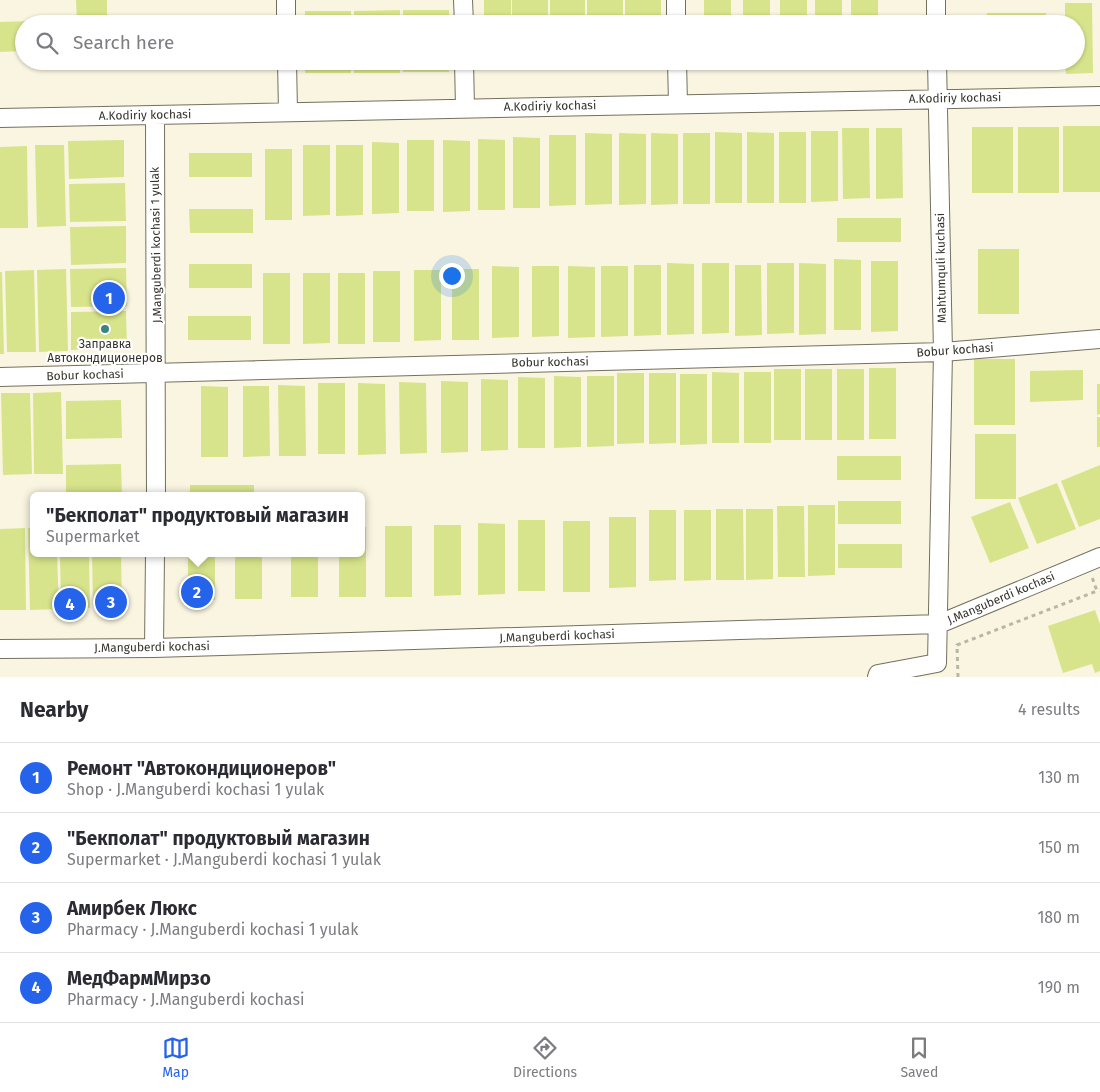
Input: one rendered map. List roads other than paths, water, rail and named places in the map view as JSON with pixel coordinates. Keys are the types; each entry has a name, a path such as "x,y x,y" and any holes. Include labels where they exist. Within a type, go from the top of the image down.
{"street":[{"path":"286,0 286,15"},
{"path":"463,0 464,15"},
{"path":"676,0 676,15"},
{"path":"936,0 936,15"},
{"path":"287,70 288,112"},
{"path":"464,70 465,108"},
{"path":"677,70 678,104"},
{"name":"Mahtumquli kuchasi","path":"877,677 878,674 937,663 943,352 937,70"},
{"name":"A.Kodiriy kochasi","path":"0,118 1100,96"},
{"name":"J.Manguberdi kochasi 1 yulak","path":"155,115 156,492"},
{"name":"Bobur kochasi","path":"0,378 157,372 943,352 1100,339"},
{"path":"154,648 155,557"},
{"name":"J.Manguberdi kochasi","path":"0,649 154,648 939,624 1093,560"}],"place":[{"name":"Ремонт \"Автокондиционеров\"","path":"109,298"},
{"name":"Заправка Автокондиционеров","path":"105,329"},
{"name":"\"Бекполат\" продуктовый магазин","path":"197,592"},
{"name":"Амирбек Люкс","path":"111,602"},
{"name":"МедФармМирзо","path":"70,604"}]}
